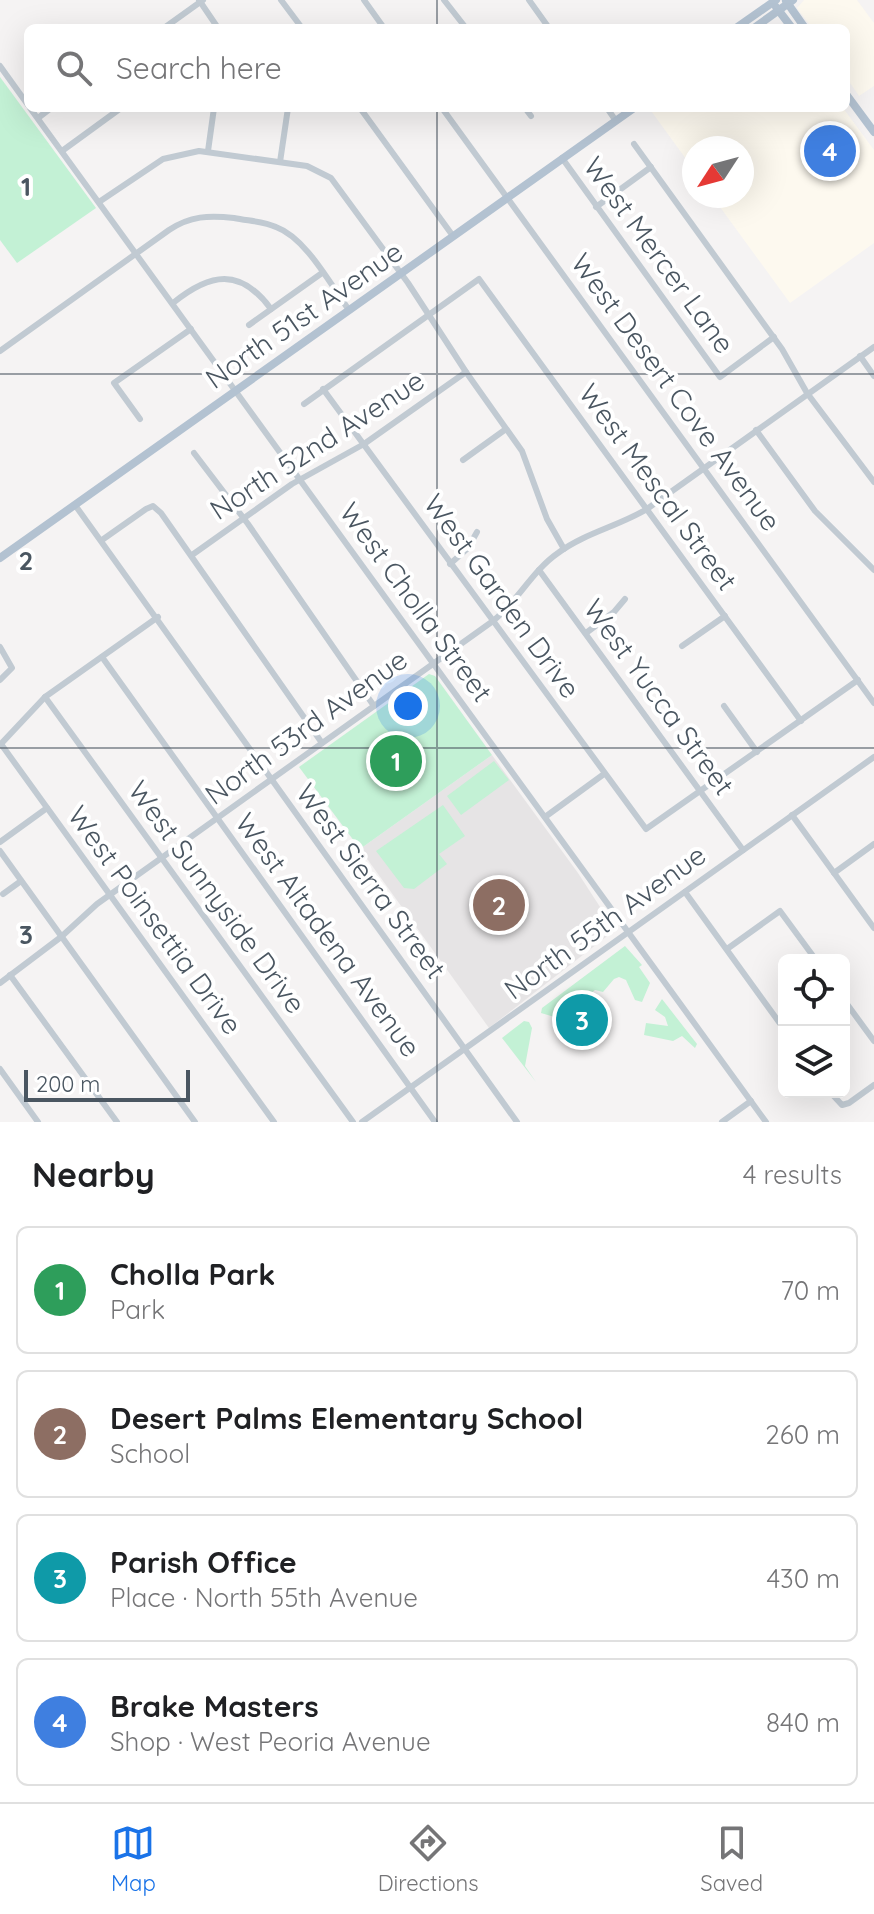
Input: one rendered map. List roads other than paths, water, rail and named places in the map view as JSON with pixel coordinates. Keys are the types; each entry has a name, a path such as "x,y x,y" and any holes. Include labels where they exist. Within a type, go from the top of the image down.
{"main road":[{"path":"742,24 775,3 789,1 803,24"},
{"path":"757,24 775,3"},
{"path":"775,3 789,24"},
{"path":"850,99 874,132"},
{"name":"North 51st Avenue","path":"0,558 628,112"}],"street":[{"path":"281,0 299,24"},
{"path":"364,0 381,24"},
{"path":"444,0 463,24"},
{"path":"529,0 546,24"},
{"path":"169,24 201,1 215,24"},
{"name":"West Cholla Street","path":"0,66 24,99"},
{"name":"West Cholla Street","path":"34,112 766,1122"},
{"path":"38,118 46,112"},
{"path":"62,151 116,112"},
{"path":"208,151 213,112"},
{"path":"280,162 287,112"},
{"path":"363,112 453,236"},
{"name":"West Desert Cove Avenue","path":"446,112 874,703"},
{"path":"528,112 531,116"},
{"path":"610,112 616,121"},
{"path":"634,144 774,337 807,393 874,482"},
{"path":"99,202 163,159 187,152 208,151 280,162 317,169 331,178 401,273 522,451 547,519 564,549"},
{"name":"West Mercer Lane","path":"562,158 720,377 774,337"},
{"path":"596,207 651,167"},
{"path":"0,351 179,223 211,215 265,223 286,231 298,241 349,310"},
{"path":"249,325 322,273"},
{"path":"173,303 202,283 222,278 253,289 271,309"},
{"name":"West Mescal Street","path":"429,314 479,279 801,721"},
{"path":"304,404 429,314"},
{"path":"140,419 114,383 191,329"},
{"name":"North 53rd Avenue","path":"0,983 61,937 110,894 493,621 516,600 539,570 564,549 647,509 874,347"},
{"path":"860,356 874,376"},
{"name":"North 52nd Avenue","path":"192,555 300,479 364,444 466,372"},
{"name":"West Garden Drive","path":"323,389 646,829 701,792"},
{"path":"463,460 506,429"},
{"path":"756,430 815,511 874,570 867,577"},
{"path":"194,453 244,518 374,706"},
{"name":"West Sierra Street","path":"75,505 517,1122"},
{"path":"102,540 153,506 161,513 322,743"},
{"path":"450,564 468,548 477,532"},
{"name":"West Yucca Street","path":"539,570 743,850"},
{"path":"586,633 614,612 625,599"},
{"path":"682,646 725,616"},
{"path":"0,744 45,697 158,617"},
{"path":"0,647 12,668 0,680"},
{"name":"West Altadena Avenue","path":"102,657 435,1122"},
{"path":"701,792 858,680"},
{"name":"West Sunnyside Drive","path":"45,697 353,1122"},
{"path":"724,706 757,752"},
{"name":"West Poinsettia Drive","path":"0,744 274,1122"},
{"name":"North 55th Avenue","path":"362,1122 874,757"},
{"path":"545,817 604,774"},
{"path":"0,842 47,808"},
{"path":"792,815 874,928"},
{"path":"834,873 874,844"},
{"path":"0,851 195,1122"},
{"path":"3,894 21,881"},
{"path":"685,892 782,1026"},
{"path":"727,949 780,911 812,954"},
{"path":"10,975 117,1122"},
{"path":"850,1008 874,1041"},
{"path":"0,1069 38,1122"},
{"path":"836,1098 842,1105 849,1103 874,1085"},
{"path":"722,1122 751,1101"}],"place":[{"name":"Brake Masters","path":"830,151"},
{"name":"Cholla Park","path":"396,761"},
{"name":"Desert Palms Elementary School","path":"499,905"},
{"name":"Parish Office","path":"582,1020"}]}
